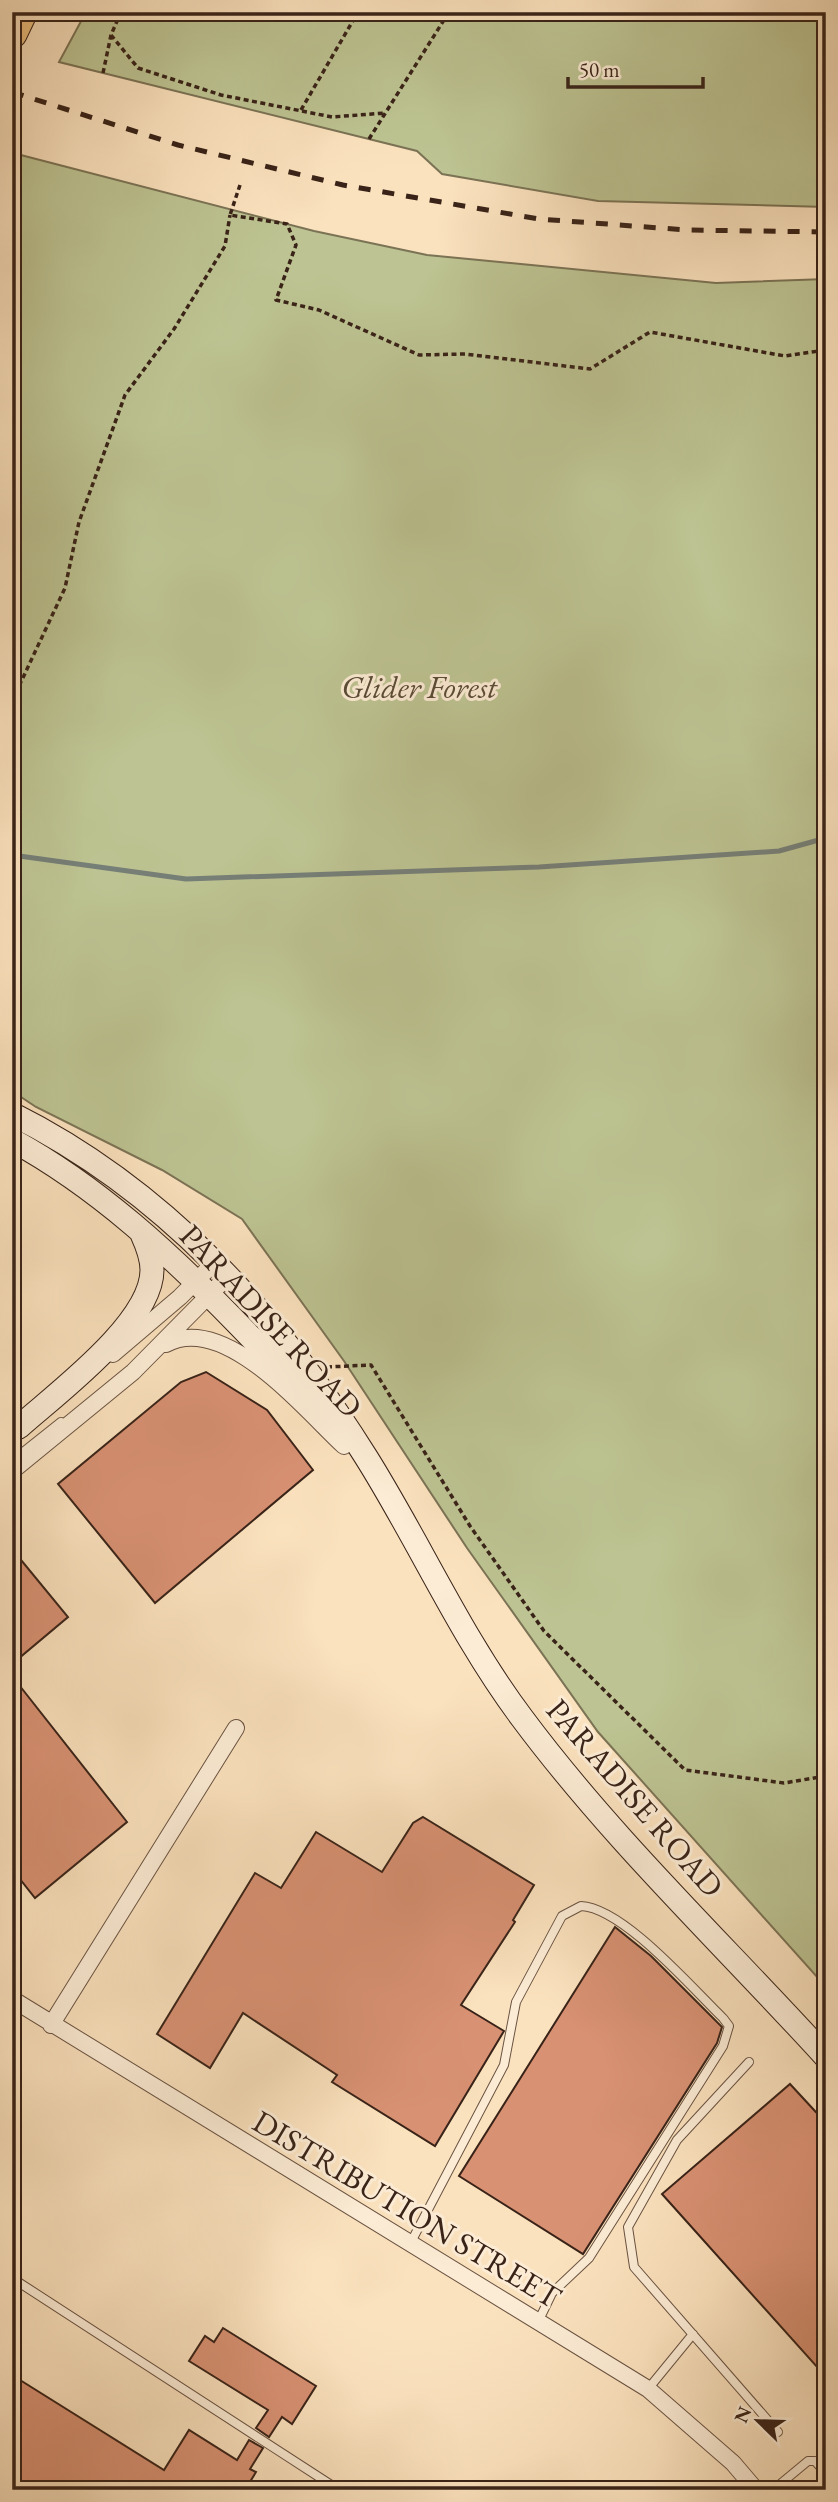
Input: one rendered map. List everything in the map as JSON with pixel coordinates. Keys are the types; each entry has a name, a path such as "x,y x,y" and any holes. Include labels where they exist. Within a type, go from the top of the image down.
{"highway":[{"path":"12,33 22,12"}],"street":[{"name":"PARADISE ROAD","path":"12,1114 69,1145 137,1193 221,1269 264,1313 306,1368 368,1459 423,1560"},
{"name":"PARADISE ROAD","path":"12,1140 82,1185 141,1231 203,1288 306,1397 344,1446 423,1560 521,1717 623,1838 826,2057"},
{"name":"PARADISE ROAD","path":"15,1430 114,1342 130,1323 149,1289 152,1271 141,1231"},
{"path":"12,1471 156,1350 203,1288 221,1269"},
{"path":"15,1430 203,1288"},
{"path":"156,1350 178,1338 194,1336 212,1340 241,1354 344,1446"},
{"path":"51,2025 236,1728"},
{"name":"DISTRIBUTION STREET","path":"12,1999 648,2389 733,2463 756,2490"}],"lane":[{"path":"12,1461 53,1427 105,1395"},
{"path":"410,2244 504,2065 516,2002 562,1916 581,1906 601,1911 629,1928 729,2026 723,2046 589,2258 552,2292 538,2322"},
{"path":"749,2062 677,2140 628,2227 634,2267 778,2432"},
{"path":"12,2278 339,2490"},
{"path":"648,2389 693,2334"},
{"path":"773,2490 808,2460 815,2461 826,2473"}],"path":[{"path":"103,73 111,35 121,12"},
{"path":"300,111 358,12"},
{"path":"369,139 449,12"},
{"path":"111,35 138,68 221,95 332,117 386,113"},
{"path":"12,701 65,588 79,522 125,395 174,329 225,246 230,215 240,185"},
{"path":"230,215 287,224 296,245 276,300 319,310 419,355 465,354 590,369 650,332 785,356 826,350"},
{"path":"306,1368 371,1365 470,1526 544,1631 685,1770 784,1783 826,1776"}],"green space":[{"path":"86,12 826,12 826,207 598,201 442,174 417,151 59,62"},
{"name":"Glider Forest","path":"13,153 314,231 427,255 716,283 826,279 826,1987 598,1732 467,1548 344,1361 242,1219 162,1170 36,1107 12,1091"}],"building":[{"path":"206,1372 267,1410 313,1470 155,1603 58,1484 181,1382"},
{"path":"12,1549 68,1617 12,1664"},
{"path":"12,1676 127,1822 35,1898 12,1869"},
{"path":"423,1817 534,1885 513,1920 515,1922 461,2005 504,2031 435,2146 332,2082 337,2075 243,2013 210,2068 157,2034 255,1873 281,1888 316,1832 382,1872 413,1823"},
{"path":"615,1927 651,1956 722,2027 717,2043 583,2254 459,2176"},
{"path":"790,2084 826,2123 826,2377 662,2194"},
{"path":"223,2328 316,2386 292,2424 282,2417 269,2437 256,2428 268,2410 189,2361 205,2336 214,2342"},
{"path":"12,2375 164,2470 189,2430 237,2460 249,2440 263,2448 250,2469 256,2472 245,2490 12,2490"}],"waterway":[{"path":"12,855 186,879 539,867 779,851 826,838"}],"railway":[{"path":"12,92 178,145 343,185 539,219 687,230 826,232"}]}
